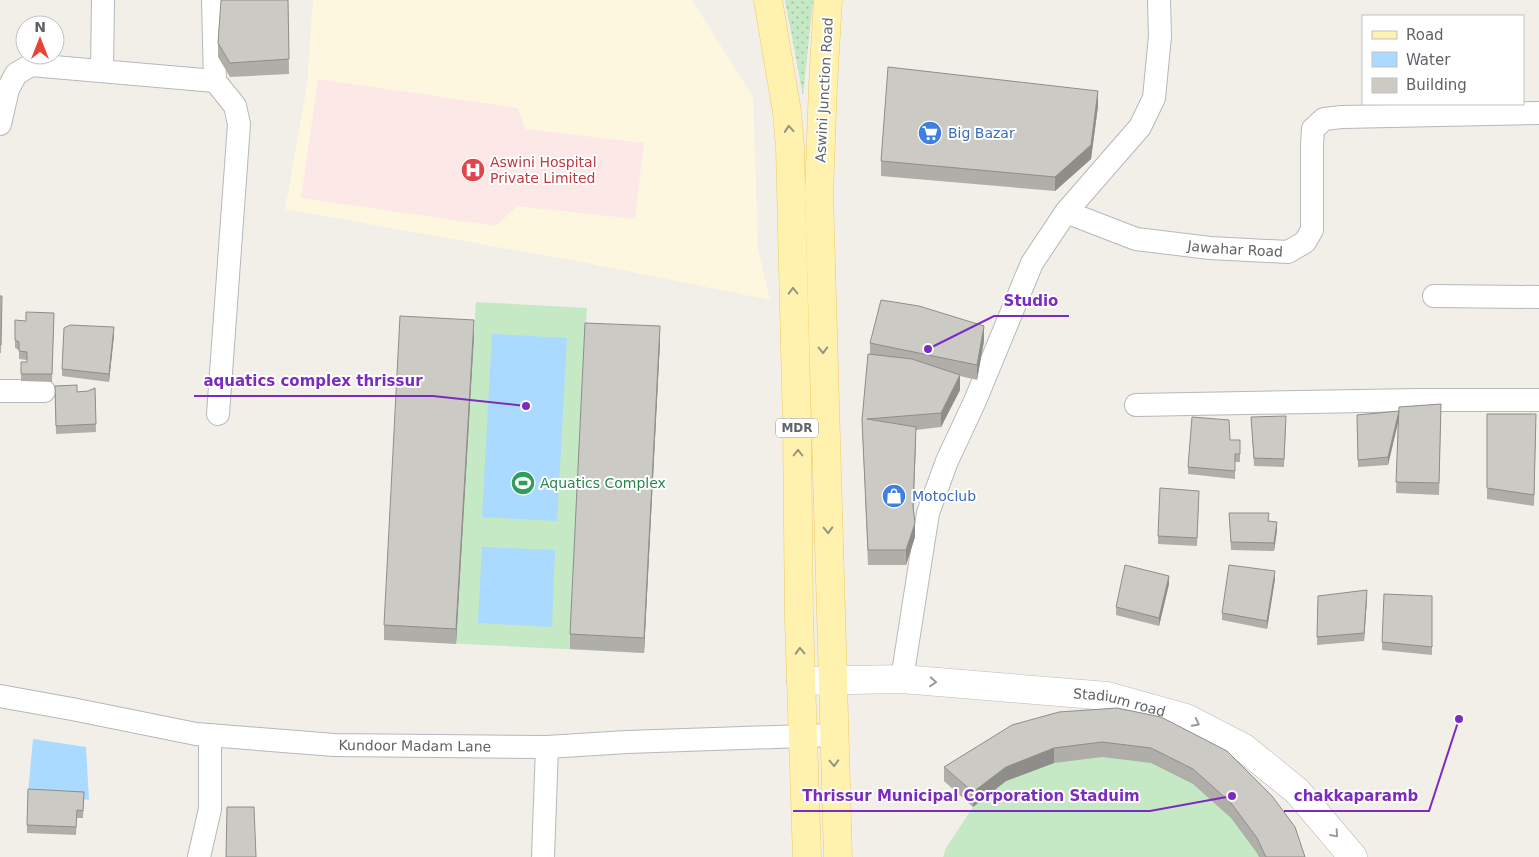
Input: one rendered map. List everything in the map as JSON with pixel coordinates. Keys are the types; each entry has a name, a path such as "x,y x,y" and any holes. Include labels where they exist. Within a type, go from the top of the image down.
{"main road":[{"name":"MDR","path":"768,0 787,112 790,147 802,736 807,857"},
{"name":"Aswini Junction Road","path":"820,220 819,179 822,85 828,0"},
{"name":"MDR","path":"820,220 838,857"},
{"path":"791,222 820,220"},
{"path":"798,487 827,488"},
{"name":"Stadium road","path":"801,681 902,679 1107,696 1186,718 1244,748 1297,791 1353,857"}],"street":[{"path":"102,71 103,0"},
{"path":"213,0 214,81 235,106 239,124 218,414"},
{"path":"902,679 928,513 948,461 976,401 1032,263 1066,212 1140,127 1154,98 1160,36 1158,0"},
{"path":"0,124 8,89 16,74 31,65 214,81"},
{"name":"Jawahar Road","path":"1066,212 1136,239 1210,248 1288,252 1305,242 1312,230 1313,129 1324,120 1342,117 1539,113"},
{"path":"1434,296 1539,297"},
{"path":"0,391 44,391"},
{"path":"1136,405 1418,400 1539,400"},
{"name":"Kundoor Madam Lane","path":"0,696 72,708 196,734 334,745 547,747 627,742 834,735"},
{"path":"199,857 210,809 210,735"},
{"path":"543,857 547,747"}],"shaded area":[{"path":"313,0 692,0 753,97 758,249 770,300 582,262 285,209 307,86"},
{"name":"Aswini Hospital Private Limited","path":"318,79 518,108 525,129 644,143 635,219 517,206 496,226 301,198"}],"green space":[{"path":"785,0 813,0 803,96"},
{"name":"Aquatics Complex","path":"476,302 587,308 585,337 660,341 644,653 384,640 400,331 474,335"},
{"path":"1117,723 1300,857 943,857 946,848 973,807 944,781"}],"water":[{"path":"492,334 567,338 557,521 482,517"},
{"path":"482,547 555,550 552,627 478,623"},
{"path":"33,739 86,747 89,800 28,793"}],"building":[{"path":"221,0 288,0 289,59 230,63 218,43"},
{"path":"888,67 1098,91 1091,145 1055,177 881,161"},
{"path":"0,296 2,296 1,345 0,345"},
{"path":"881,300 919,306 984,326 977,365 870,343"},
{"path":"26,312 54,313 52,374 21,374 21,362 27,362 27,352 19,351 19,342 15,340 15,320 26,321"},
{"path":"400,316 474,320 456,629 384,625"},
{"path":"585,323 660,326 644,638 570,634"},
{"path":"70,325 114,327 109,374 62,369 64,328"},
{"path":"868,354 912,359 960,375 941,413 867,419 916,427 913,506 915,523 906,550 868,550 862,420"},
{"path":"77,385 77,392 95,388 96,424 56,426 55,386"},
{"path":"1441,404 1439,483 1396,482 1399,407"},
{"path":"1399,411 1388,457 1358,460 1357,415"},
{"path":"1487,414 1536,414 1534,495 1487,488"},
{"path":"1286,416 1284,459 1254,458 1251,417"},
{"path":"1192,417 1229,420 1230,440 1240,440 1240,454 1235,454 1235,471 1188,467"},
{"path":"1160,488 1199,491 1197,538 1158,536"},
{"path":"1229,513 1269,513 1268,521 1277,522 1274,543 1231,542"},
{"path":"1125,565 1169,576 1159,618 1116,607"},
{"path":"1229,565 1275,571 1267,621 1222,613"},
{"path":"1367,590 1364,633 1317,637 1318,596"},
{"path":"1384,594 1432,596 1432,647 1382,642"},
{"path":"1117,708 1161,717 1227,751 1272,796 1295,827 1305,857 1266,857 1257,838 1231,803 1193,769 1151,748 1102,742 1054,748 1006,767 973,792 944,767 1012,725 1059,712"},
{"path":"28,789 84,792 83,811 77,810 76,827 27,825"},
{"path":"227,807 254,807 256,857 226,857"}],"place":[{"name":"Big Bazar","path":"930,133"},
{"name":"Aswini Hospital Private Limited","path":"473,170"},
{"name":"Studio","path":"928,349"},
{"name":"aquatics complex thrissur","path":"526,406"},
{"name":"Aquatics Complex","path":"523,483"},
{"name":"Motoclub","path":"894,496"},
{"name":"chakkaparamb","path":"1459,719"},
{"name":"Thrissur Municipal Corporation Staduim","path":"1232,796"}]}
